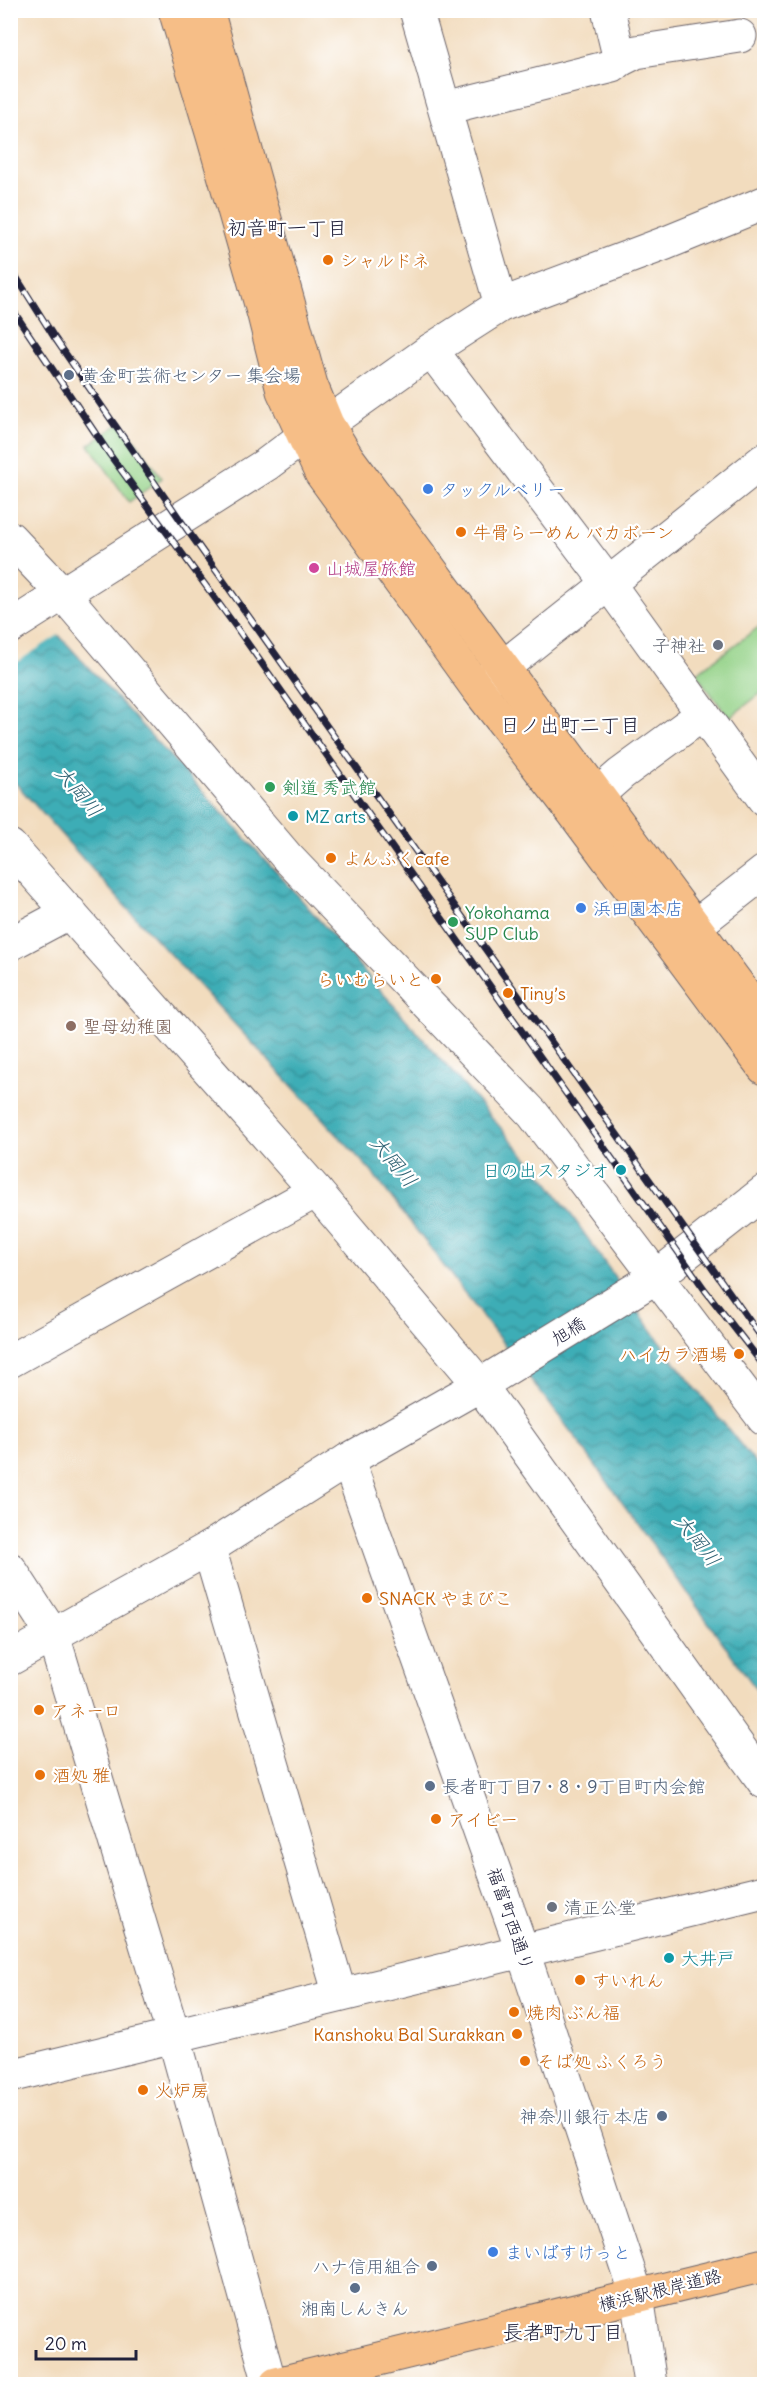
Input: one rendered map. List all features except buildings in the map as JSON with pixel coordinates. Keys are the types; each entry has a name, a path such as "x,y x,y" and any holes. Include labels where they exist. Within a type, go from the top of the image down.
{"main road":[{"path":"175,10 255,282 283,391 315,431 347,457 597,795 765,1068"},
{"path":"207,10 311,385 321,473 477,688 573,812 682,935 765,1020"},
{"name":"横浜駅根岸道路","path":"276,2385 765,2265"}],"street":[{"path":"416,10 501,305"},
{"path":"608,10 620,60"},
{"path":"444,108 614,66 620,60 636,52 740,36"},
{"path":"10,627 64,595 267,464 431,350 501,305 765,203"},
{"path":"431,350 608,583 765,799"},
{"path":"477,688 765,460"},
{"path":"10,538 64,595 287,858 533,1114 765,1419"},
{"path":"597,795 621,774 703,714"},
{"path":"10,846 316,1191 480,1385 765,1782"},
{"path":"682,935 765,872"},
{"path":"10,944 70,912"},
{"path":"10,1362 316,1191"},
{"name":"旭橋","path":"10,1659 209,1548 348,1460 480,1385 656,1277 765,1192"},
{"name":"福富町西通り","path":"348,1460 523,1952 637,2295 650,2385"},
{"path":"209,1548 340,1995"},
{"path":"10,1569 53,1635 174,2037 270,2385"},
{"path":"10,2076 765,1892"}],"green space":[{"path":"122,422 162,478 129,502 89,445"},
{"path":"764,623 764,691 729,718 696,674"}],"water":[{"name":"大岡川","path":"10,582 293,890 549,1183 670,1356 764,1474 764,1700 578,1441 371,1171 124,905 11,778"}],"pier":[{"path":"22,589 60,634 11,666 11,596"}],"railway":[{"path":"10,267 54,337 188,531 764,1341"},
{"path":"10,306 110,455 236,627 705,1290 764,1366"}],"place":[{"name":"シャルドネ","path":"328,260"},
{"name":"黄金町芸術センター 集会場","path":"69,375"},
{"name":"タックルベリー","path":"428,489"},
{"name":"牛骨らーめん バカボーン","path":"461,532"},
{"name":"山城屋旅館","path":"314,568"},
{"name":"子神社","path":"718,645"},
{"name":"剣道 秀武館","path":"270,787"},
{"name":"MZ arts","path":"293,816"},
{"name":"よんふくcafe","path":"331,858"},
{"name":"浜田園本店","path":"581,908"},
{"name":"Yokohama SUP Club","path":"453,922"},
{"name":"らいむらいと","path":"436,979"},
{"name":"Tiny’s","path":"508,993"},
{"name":"聖母幼稚園","path":"71,1026"},
{"name":"日の出スタジオ","path":"621,1170"},
{"name":"ハイカラ酒場","path":"739,1354"},
{"name":"SNACK やまびこ","path":"367,1598"},
{"name":"アネーロ","path":"39,1710"},
{"name":"酒処 雅","path":"40,1775"},
{"name":"長者町丁目7・8・9丁目町内会館","path":"430,1786"},
{"name":"アイビー","path":"436,1819"},
{"name":"清正公堂","path":"552,1907"},
{"name":"大井戸","path":"669,1958"},
{"name":"すいれん","path":"580,1980"},
{"name":"焼肉 ぶん福","path":"514,2012"},
{"name":"Kanshoku Bal Surakkan","path":"517,2034"},
{"name":"そば処 ふくろう","path":"525,2061"},
{"name":"火炉房","path":"143,2090"},
{"name":"神奈川銀行 本店","path":"662,2116"},
{"name":"まいばすけっと","path":"493,2252"},
{"name":"ハナ信用組合","path":"432,2266"},
{"name":"湘南しんきん","path":"355,2288"}],"district":[{"name":"初音町一丁目","path":"287,227"},
{"name":"日ノ出町二丁目","path":"570,724"},
{"name":"長者町九丁目","path":"563,2331"}]}
